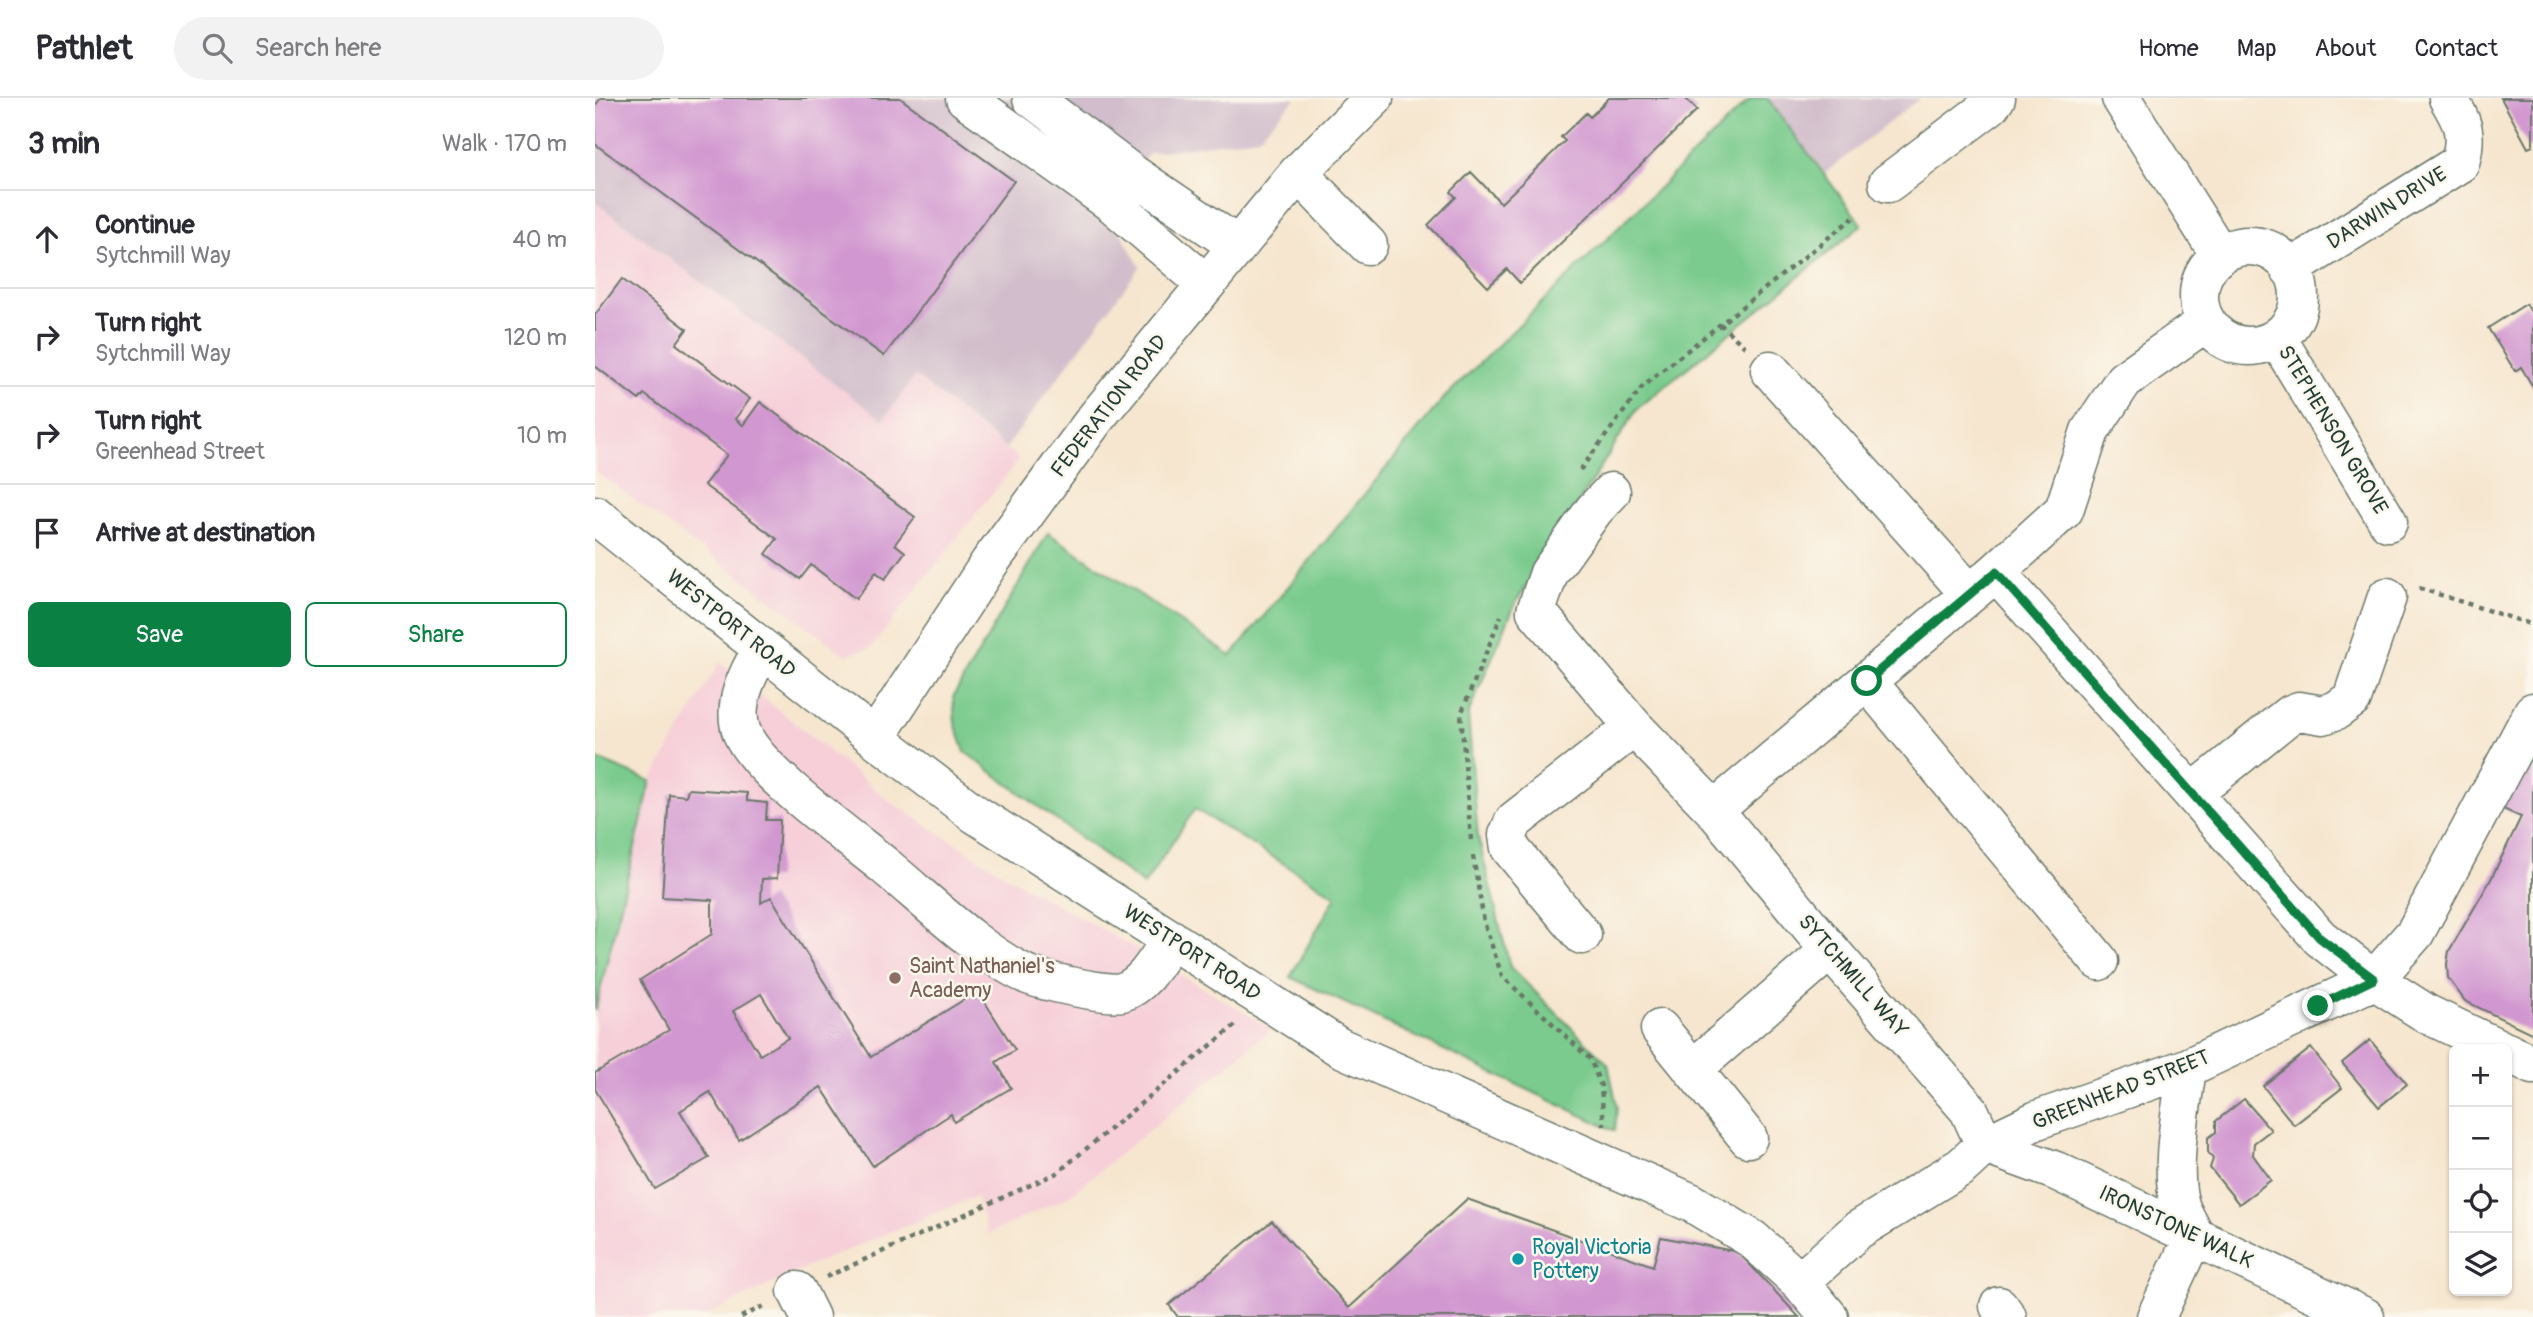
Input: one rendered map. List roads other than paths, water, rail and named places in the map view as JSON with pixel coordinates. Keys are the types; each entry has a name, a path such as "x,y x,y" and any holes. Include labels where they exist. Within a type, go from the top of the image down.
{"street":[{"path":"965,98 1113,204 1206,284"},
{"path":"1032,98 1134,175 1238,246"},
{"name":"FEDERATION ROAD","path":"875,738 990,562 1095,419 1298,173 1374,98"},
{"path":"1888,183 1990,106 1996,98"},
{"path":"2121,98 2220,255"},
{"name":"DARWIN DRIVE","path":"2290,269 2460,163 2464,147 2464,125 2448,98"},
{"path":"1298,173 1368,246"},
{"path":"2236,247 2264,248 2283,259 2295,276 2299,293 2298,309 2290,325 2277,338 2262,346 2243,347 2226,342 2213,333 2200,312 2198,295 2201,276 2220,255 2236,247"},
{"path":"1714,810 1983,583 2064,510 2090,431 2124,380 2206,322"},
{"name":"STEPHENSON GROVE","path":"2277,338 2388,522"},
{"path":"1770,370 2193,793 2320,938 2374,979 2427,1014 2490,1044"},
{"name":"SYTCHMILL WAY","path":"1611,492 1594,510 1549,573 1536,611 1635,727 1714,810 1830,950 1969,1110 1985,1145"},
{"name":"WESTPORT ROAD","path":"595,515 875,738 975,814 1339,1047 1692,1203 1752,1239 1800,1282 1829,1317"},
{"path":"2193,793 2289,715 2299,711 2323,715 2337,710 2352,699 2401,591"},
{"path":"762,649 747,674 740,700 741,730 749,747 790,789 989,952 1029,975 1085,989 1120,993 1141,982 1171,939"},
{"path":"1867,681 2099,961"},
{"name":"GREENHEAD STREET","path":"1800,1282 1858,1230 1961,1167 1985,1145 2037,1120 2187,1068 2374,979 2416,933 2533,712"},
{"path":"1582,935 1510,848 1508,835 1514,821 1635,727"},
{"path":"1693,1069 1830,950"},
{"path":"1660,1030 1748,1138"},
{"path":"2512,1054 2533,1065"},
{"path":"2156,1317 2194,1235 2180,1204 2177,1178 2187,1068"},
{"name":"IRONSTONE WALK","path":"1985,1145 2056,1171 2365,1317"}],"place":[{"name":"Saint Nathaniel's Academy","path":"895,978"},
{"name":"Royal Victoria Pottery","path":"1518,1259"}]}
